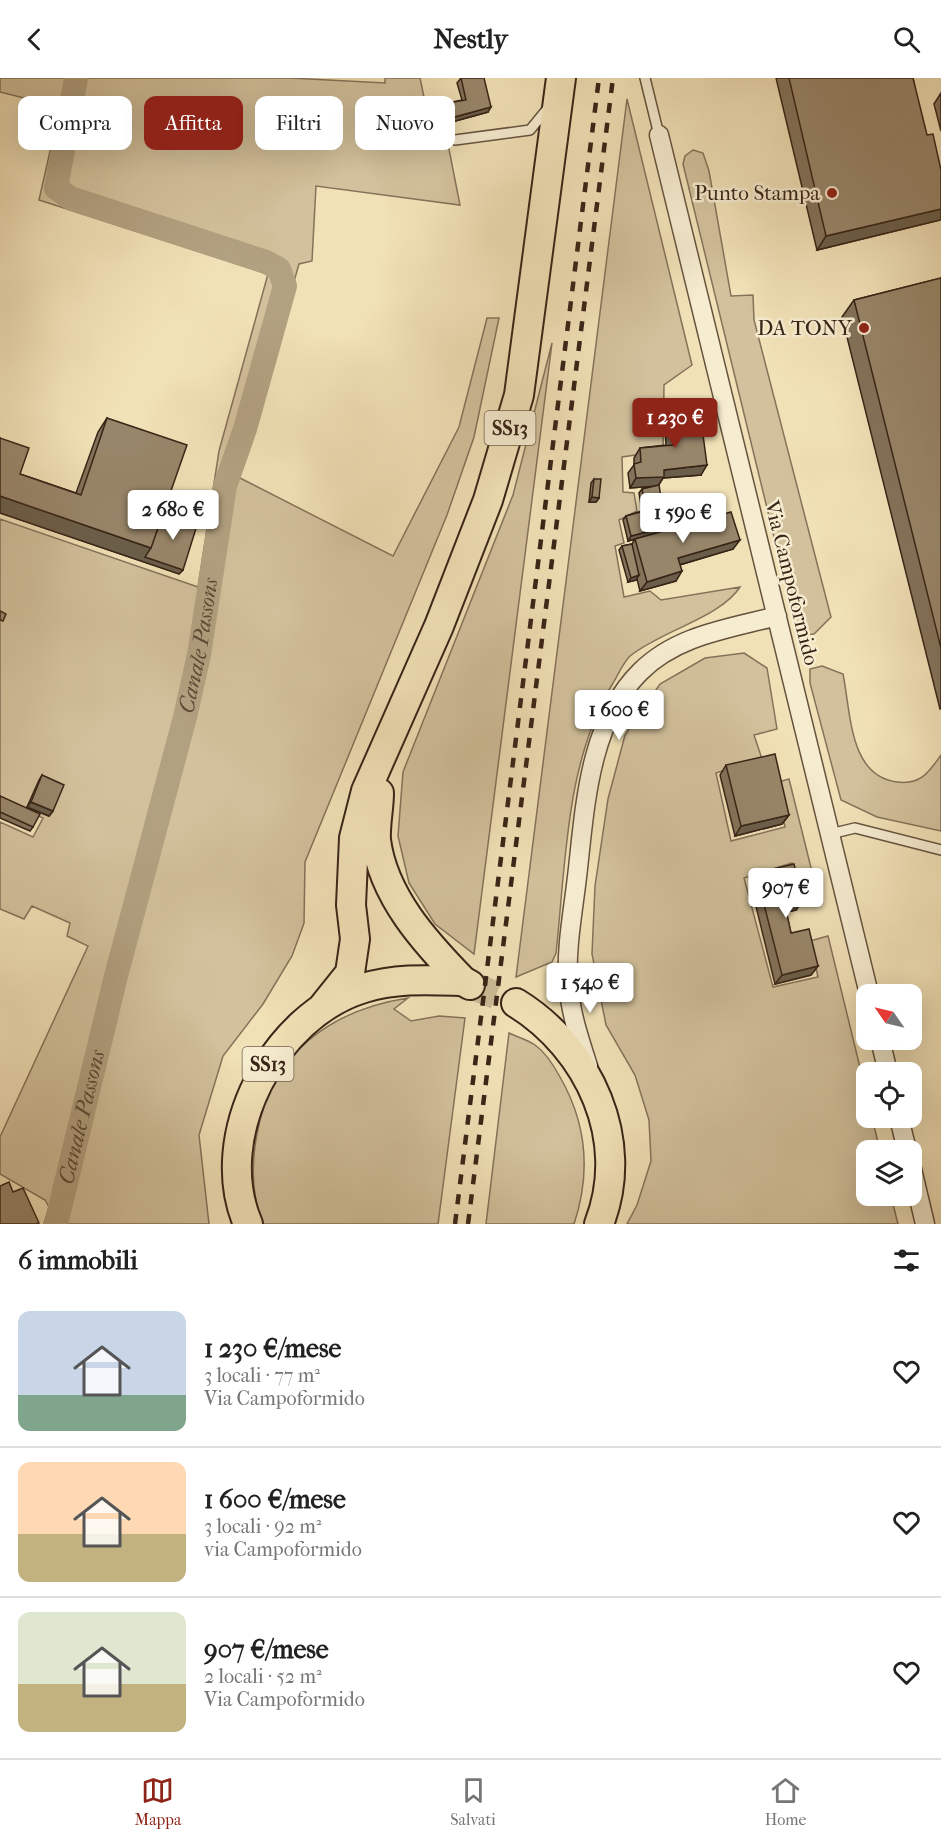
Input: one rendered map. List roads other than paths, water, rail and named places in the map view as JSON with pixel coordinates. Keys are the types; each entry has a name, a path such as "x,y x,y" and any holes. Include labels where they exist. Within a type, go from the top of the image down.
{"main road":[{"name":"SS13","path":"248,1224 239,1180 240,1140 249,1101 266,1065 291,1034 322,1008 351,973 355,939 351,905 354,838 366,791 439,626 488,500 519,395 560,86"},
{"name":"SS13","path":"322,1008 362,988 405,979 466,983 417,929 398,901 384,867 376,839 381,758"},
{"path":"516,1003 536,1015 570,1048 594,1088 605,1119 610,1151 609,1184 599,1224"}],"street":[{"name":"Via Campoformido","path":"659,135 867,984"},
{"name":"Via Campoformido","path":"594,1088 572,1014 568,980 568,942 586,800 603,732 618,701 639,673 662,653 683,641 777,616"},
{"path":"921,1206 925,1224"}],"lane":[{"name":"Via Campoformido","path":"645,78 659,135"},
{"path":"455,140 530,130 560,86"},
{"path":"830,834 855,828 941,850"}],"waterway":[{"name":"Canale Passons","path":"56,1224 116,976 185,717 199,655 225,486 245,429 285,286 279,269 266,262 70,198 56,188 76,78"}],"tunnel":[{"path":"470,985 516,1003"}],"railway":[{"path":"455,1224 599,78"},
{"path":"468,1224 613,78"}],"place":[{"name":"Punto Stampa","path":"832,193"},
{"name":"DA TONY","path":"864,328"}]}
